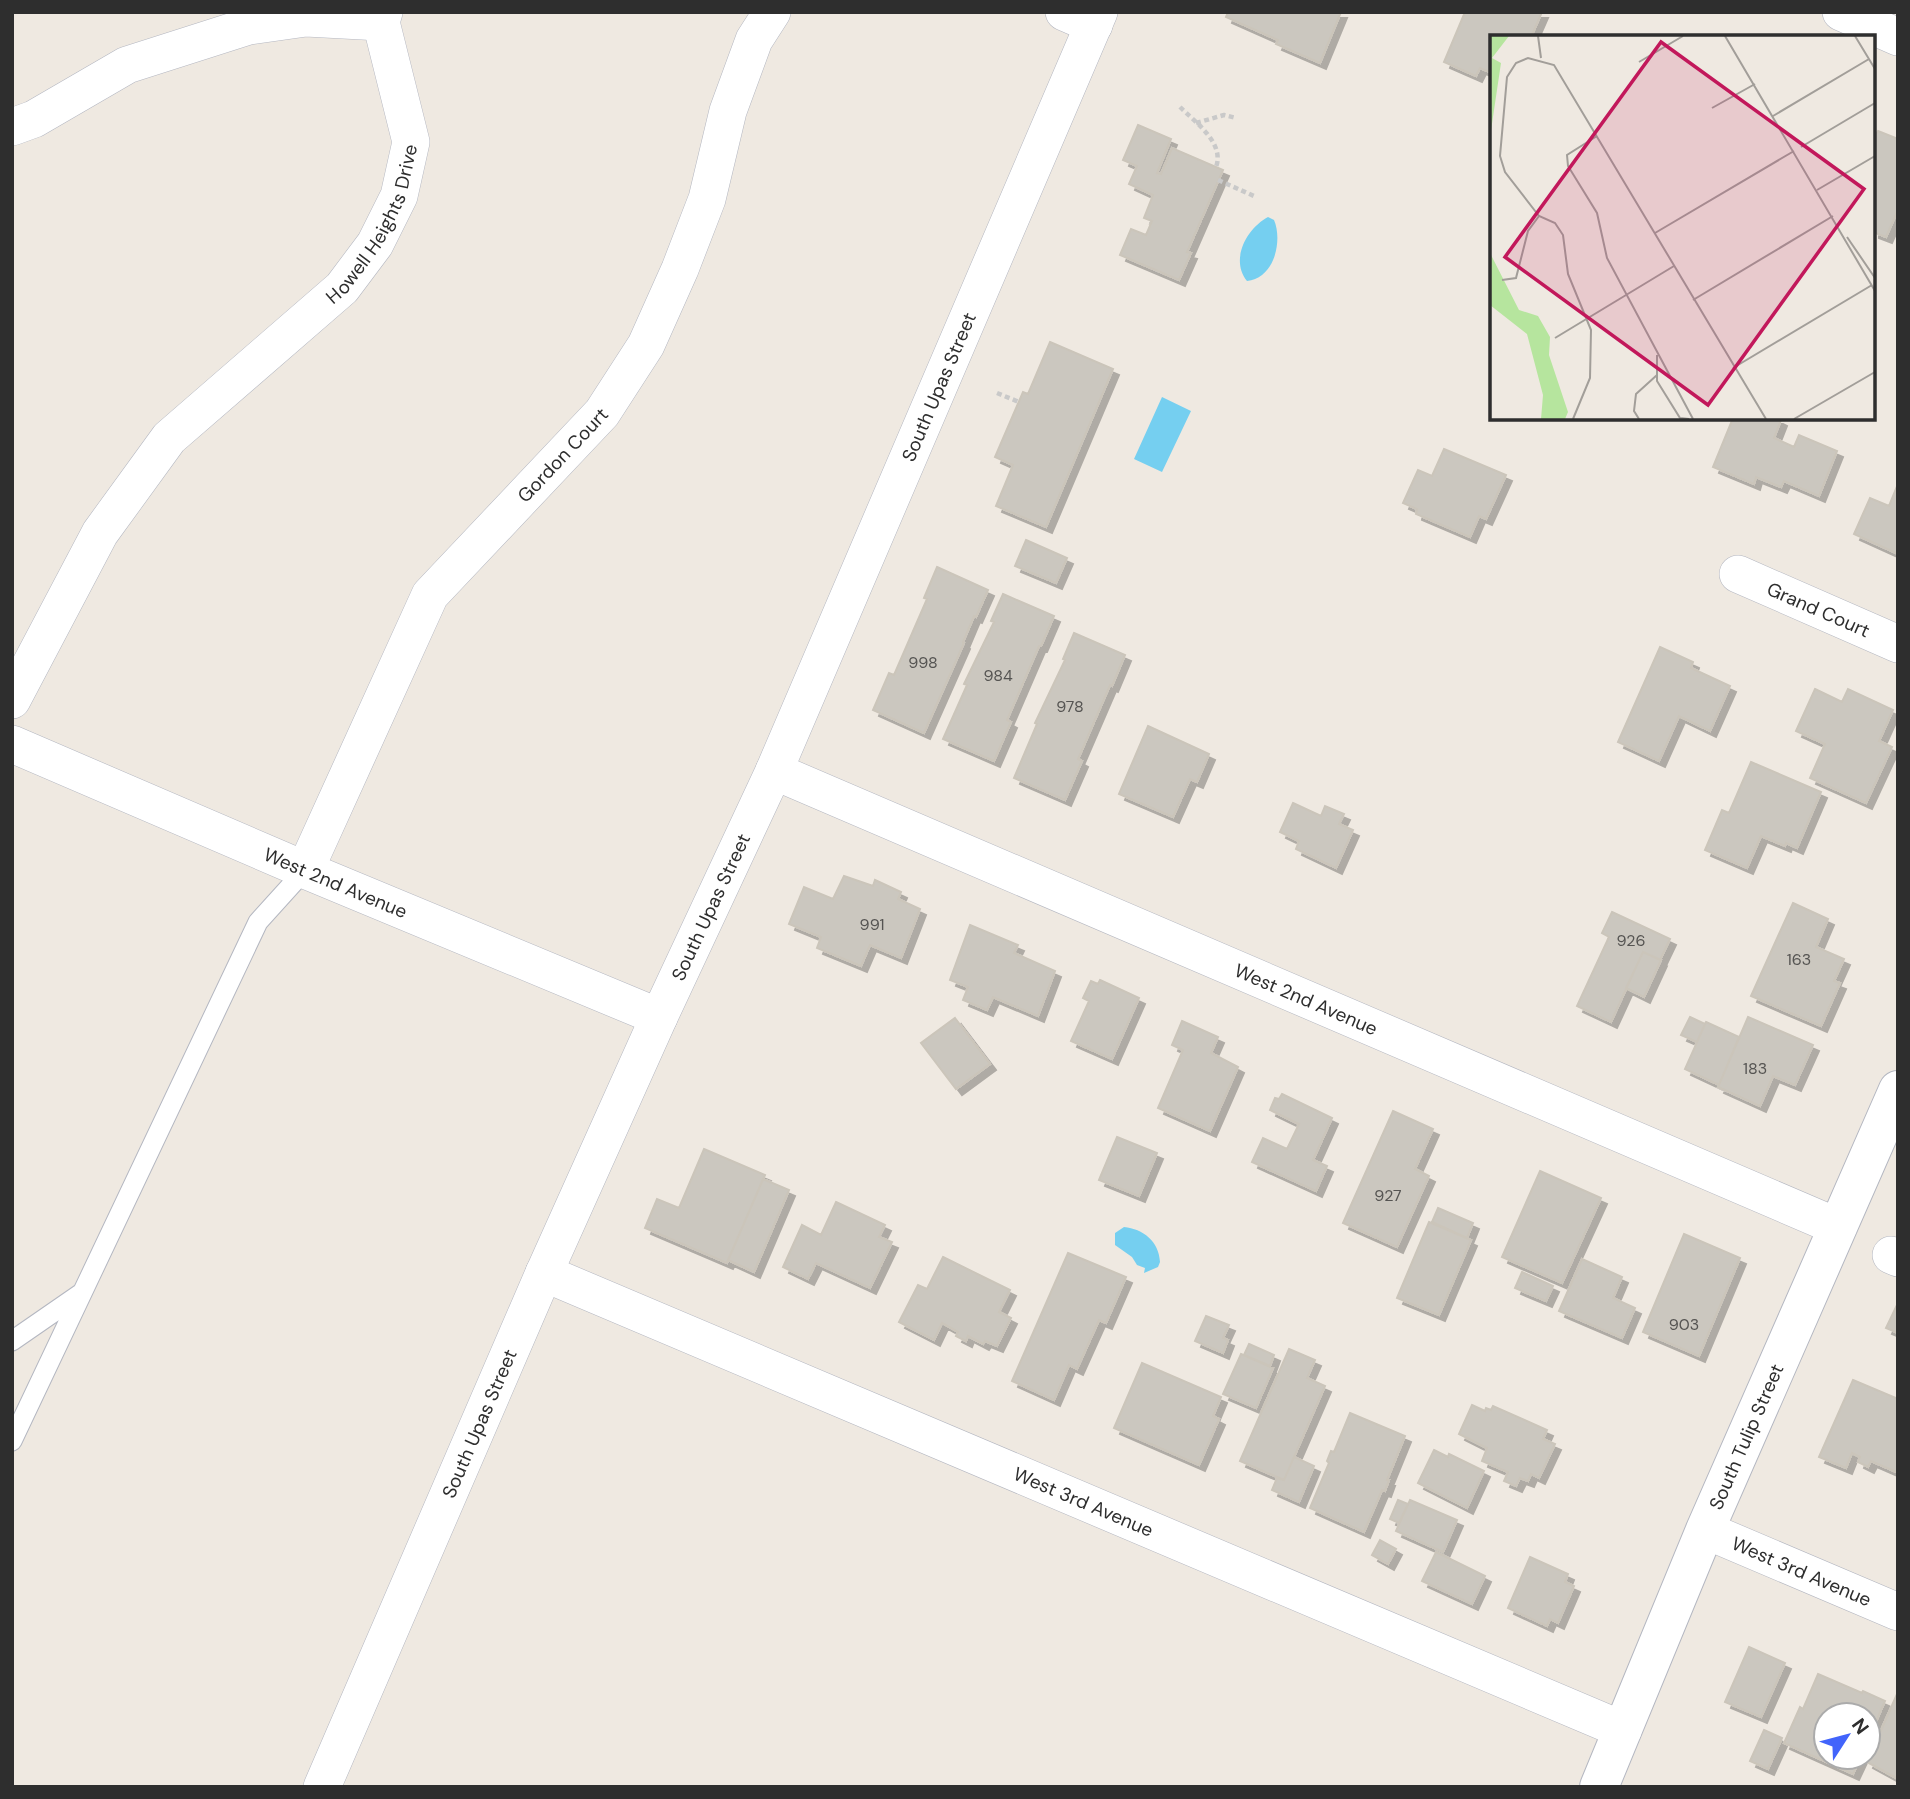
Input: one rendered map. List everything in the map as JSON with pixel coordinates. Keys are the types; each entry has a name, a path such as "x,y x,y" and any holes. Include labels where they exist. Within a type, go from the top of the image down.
{"street":[{"name":"Gordon Court","path":"305,870 430,594 602,413 646,345 707,199 729,111 754,40 772,12"},
{"path":"1842,12 1898,37"},
{"name":"Howell Heights Drive","path":"12,127 34,119 127,65 249,26 306,18 382,17 411,142 399,196 375,244 342,288 169,438 100,533 12,700"},
{"name":"South Upas Street","path":"322,1787 544,1273 774,771 1086,17"},
{"name":"Grand Court","path":"1738,574 1898,644"},
{"name":"West 2nd Avenue","path":"12,744 305,870 659,1017"},
{"name":"West 2nd Avenue","path":"774,771 1838,1227"},
{"name":"South Tulip Street","path":"1599,1787 1705,1530 1898,1090"},
{"name":"West 3rd Avenue","path":"544,1273 1623,1731"},
{"name":"West 3rd Avenue","path":"1705,1530 1898,1612"}],"lane":[{"path":"12,1441 258,922 305,870"},
{"path":"12,1341 83,1292"}],"path":[{"path":"1180,107 1214,144 1218,153 1216,167"},
{"path":"1196,123 1224,114 1236,118"},
{"path":"1218,180 1254,196"},
{"path":"997,393 1018,402"}],"water":[{"path":"1268,217 1274,220 1277,229 1274,258 1264,274 1247,281 1242,273 1240,255 1247,237"},
{"path":"1162,397 1191,411 1162,472 1134,459"},
{"path":"1124,1227 1138,1230 1149,1237 1157,1248 1160,1262 1158,1267 1144,1273 1145,1268 1137,1265 1132,1257 1115,1245 1115,1233"}],"building":[{"path":"1228,12 1341,12 1320,63 1276,44 1278,40 1226,17"},
{"path":"1465,12 1542,12 1532,35 1490,35 1490,72 1480,68 1476,76 1444,62"},
{"path":"1138,125 1171,139 1157,173 1161,174 1172,148 1223,170 1187,252 1191,253 1179,280 1120,255 1131,229 1146,235 1152,221 1144,218 1153,195 1129,184 1137,166 1123,160"},
{"path":"1878,131 1898,139 1898,210 1886,237 1875,233 1875,136"},
{"path":"1050,342 1113,369 1046,527 996,506 1013,465 995,457 1023,392 1028,394"},
{"path":"1732,420 1781,420 1774,438 1794,447 1799,435 1837,451 1819,496 1784,481 1781,487 1756,477 1754,484 1713,467"},
{"path":"1444,449 1506,475 1486,519 1479,516 1470,537 1416,514 1417,509 1403,503 1418,470 1432,476"},
{"path":"1898,484 1898,554 1854,534 1870,498 1889,506"},
{"path":"1026,540 1067,558 1056,583 1015,566"},
{"path":"937,567 988,590 976,617 974,616 924,733 873,710 889,673 894,675 927,599 924,598"},
{"path":"1003,594 1054,616 1007,720 1011,722 994,761 943,739 967,685 964,684 994,622 991,621"},
{"path":"1074,633 1125,655 1078,759 1082,761 1065,800 1014,778"},
{"path":"1660,647 1693,662 1691,668 1730,686 1710,731 1679,716 1659,761 1618,742"},
{"path":"1815,689 1842,702 1848,689 1893,710 1879,741 1892,747 1866,803 1810,778 1825,744 1796,731"},
{"path":"1148,726 1209,754 1197,782 1190,779 1173,817 1119,794"},
{"path":"1751,762 1821,792 1797,848 1761,836 1747,868 1705,850 1722,810 1729,813"},
{"path":"1293,803 1321,816 1325,806 1344,814 1339,824 1353,830 1336,868 1296,849 1299,841 1280,832"},
{"path":"844,876 873,886 875,880 901,892 898,899 920,909 901,958 870,945 861,966 817,948 821,937 789,924 804,887 833,899"},
{"path":"1793,903 1828,919 1816,947 1844,959 1834,981 1840,983 1821,1026 1751,996"},
{"path":"1612,912 1670,939 1660,960 1643,952 1611,1022 1577,1006 1609,937 1602,933"},
{"path":"970,925 1018,945 1014,953 1055,971 1038,1016 993,997 987,1010 963,1000 968,987 950,980"},
{"path":"1643,952 1661,960 1644,997 1626,988"},
{"path":"1100,980 1139,998 1112,1059 1071,1041 1089,1001 1083,998 1091,981 1098,984"},
{"path":"1690,1017 1705,1024 1697,1042 1681,1035"},
{"path":"1748,1017 1813,1045 1795,1085 1773,1076 1760,1106 1718,1087"},
{"path":"955,1018 990,1064 956,1089 921,1043"},
{"path":"1182,1021 1218,1037 1211,1053 1238,1067 1210,1131 1158,1108 1183,1050 1172,1045"},
{"path":"1706,1022 1739,1037 1719,1085 1685,1069"},
{"path":"1282,1094 1332,1118 1313,1160 1327,1166 1316,1191 1252,1162 1263,1138 1287,1149 1299,1124 1270,1110 1275,1098 1279,1099"},
{"path":"1393,1111 1433,1129 1415,1169 1429,1176 1397,1247 1343,1223"},
{"path":"1117,1137 1157,1153 1139,1196 1099,1180"},
{"path":"704,1149 765,1175 727,1263 645,1228 657,1199 679,1208"},
{"path":"1540,1171 1601,1198 1562,1283 1502,1257"},
{"path":"763,1179 789,1190 754,1272 728,1260"},
{"path":"836,1202 885,1225 879,1237 892,1242 870,1288 816,1263 808,1279 783,1267 802,1225 821,1235"},
{"path":"1438,1208 1473,1223 1467,1238 1432,1222"},
{"path":"1429,1222 1471,1240 1439,1315 1397,1298"},
{"path":"1684,1234 1740,1258 1699,1356 1643,1332"},
{"path":"1068,1253 1126,1277 1106,1323 1099,1320 1077,1369 1069,1365 1054,1400 1012,1381"},
{"path":"943,1257 1010,1290 999,1312 1011,1318 997,1346 985,1341 983,1344 968,1336 966,1341 956,1336 958,1332 942,1323 934,1340 899,1322 918,1285 927,1289"},
{"path":"1582,1259 1622,1277 1613,1298 1635,1308 1622,1338 1559,1311"},
{"path":"1522,1272 1553,1286 1546,1301 1515,1288"},
{"path":"1898,1306 1898,1333 1886,1328"},
{"path":"1206,1316 1229,1325 1223,1338 1228,1340 1223,1353 1195,1341"},
{"path":"1249,1344 1274,1355 1270,1366 1244,1355"},
{"path":"1289,1349 1315,1360 1307,1378 1325,1386 1284,1480 1240,1461"},
{"path":"1241,1354 1273,1368 1256,1408 1223,1394"},
{"path":"1142,1363 1221,1397 1213,1416 1219,1419 1199,1465 1114,1428"},
{"path":"1853,1380 1898,1399 1896,1472 1871,1461 1868,1467 1858,1462 1860,1457 1852,1453 1846,1468 1819,1457"},
{"path":"1472,1405 1485,1411 1486,1408 1491,1410 1493,1406 1547,1430 1543,1439 1555,1444 1539,1478 1531,1474 1528,1481 1520,1478 1516,1486 1504,1481 1508,1472 1482,1461 1487,1448 1459,1434"},
{"path":"1350,1413 1405,1436 1385,1491 1382,1490 1364,1532 1310,1508 1329,1463 1327,1461 1331,1451 1334,1452"},
{"path":"1434,1450 1448,1457 1449,1454 1484,1471 1467,1508 1418,1483"},
{"path":"1294,1457 1314,1466 1299,1502 1272,1490 1277,1478 1284,1480"},
{"path":"1398,1500 1408,1504 1399,1523 1390,1519"},
{"path":"1410,1500 1457,1520 1443,1552 1396,1531"},
{"path":"1380,1540 1396,1549 1388,1564 1372,1555"},
{"path":"1436,1552 1485,1576 1472,1604 1422,1581"},
{"path":"1530,1557 1568,1574 1565,1582 1574,1586 1558,1623 1550,1619 1547,1626 1508,1608"},
{"path":"1749,1647 1785,1663 1761,1717 1725,1702"},
{"path":"1818,1674 1885,1701 1882,1708 1882,1701 1812,1701 1812,1756 1784,1743 1800,1707 1803,1709"},
{"path":"1897,1694 1898,1779 1882,1770 1882,1728"},
{"path":"1764,1730 1782,1738 1768,1769 1750,1761"}]}
